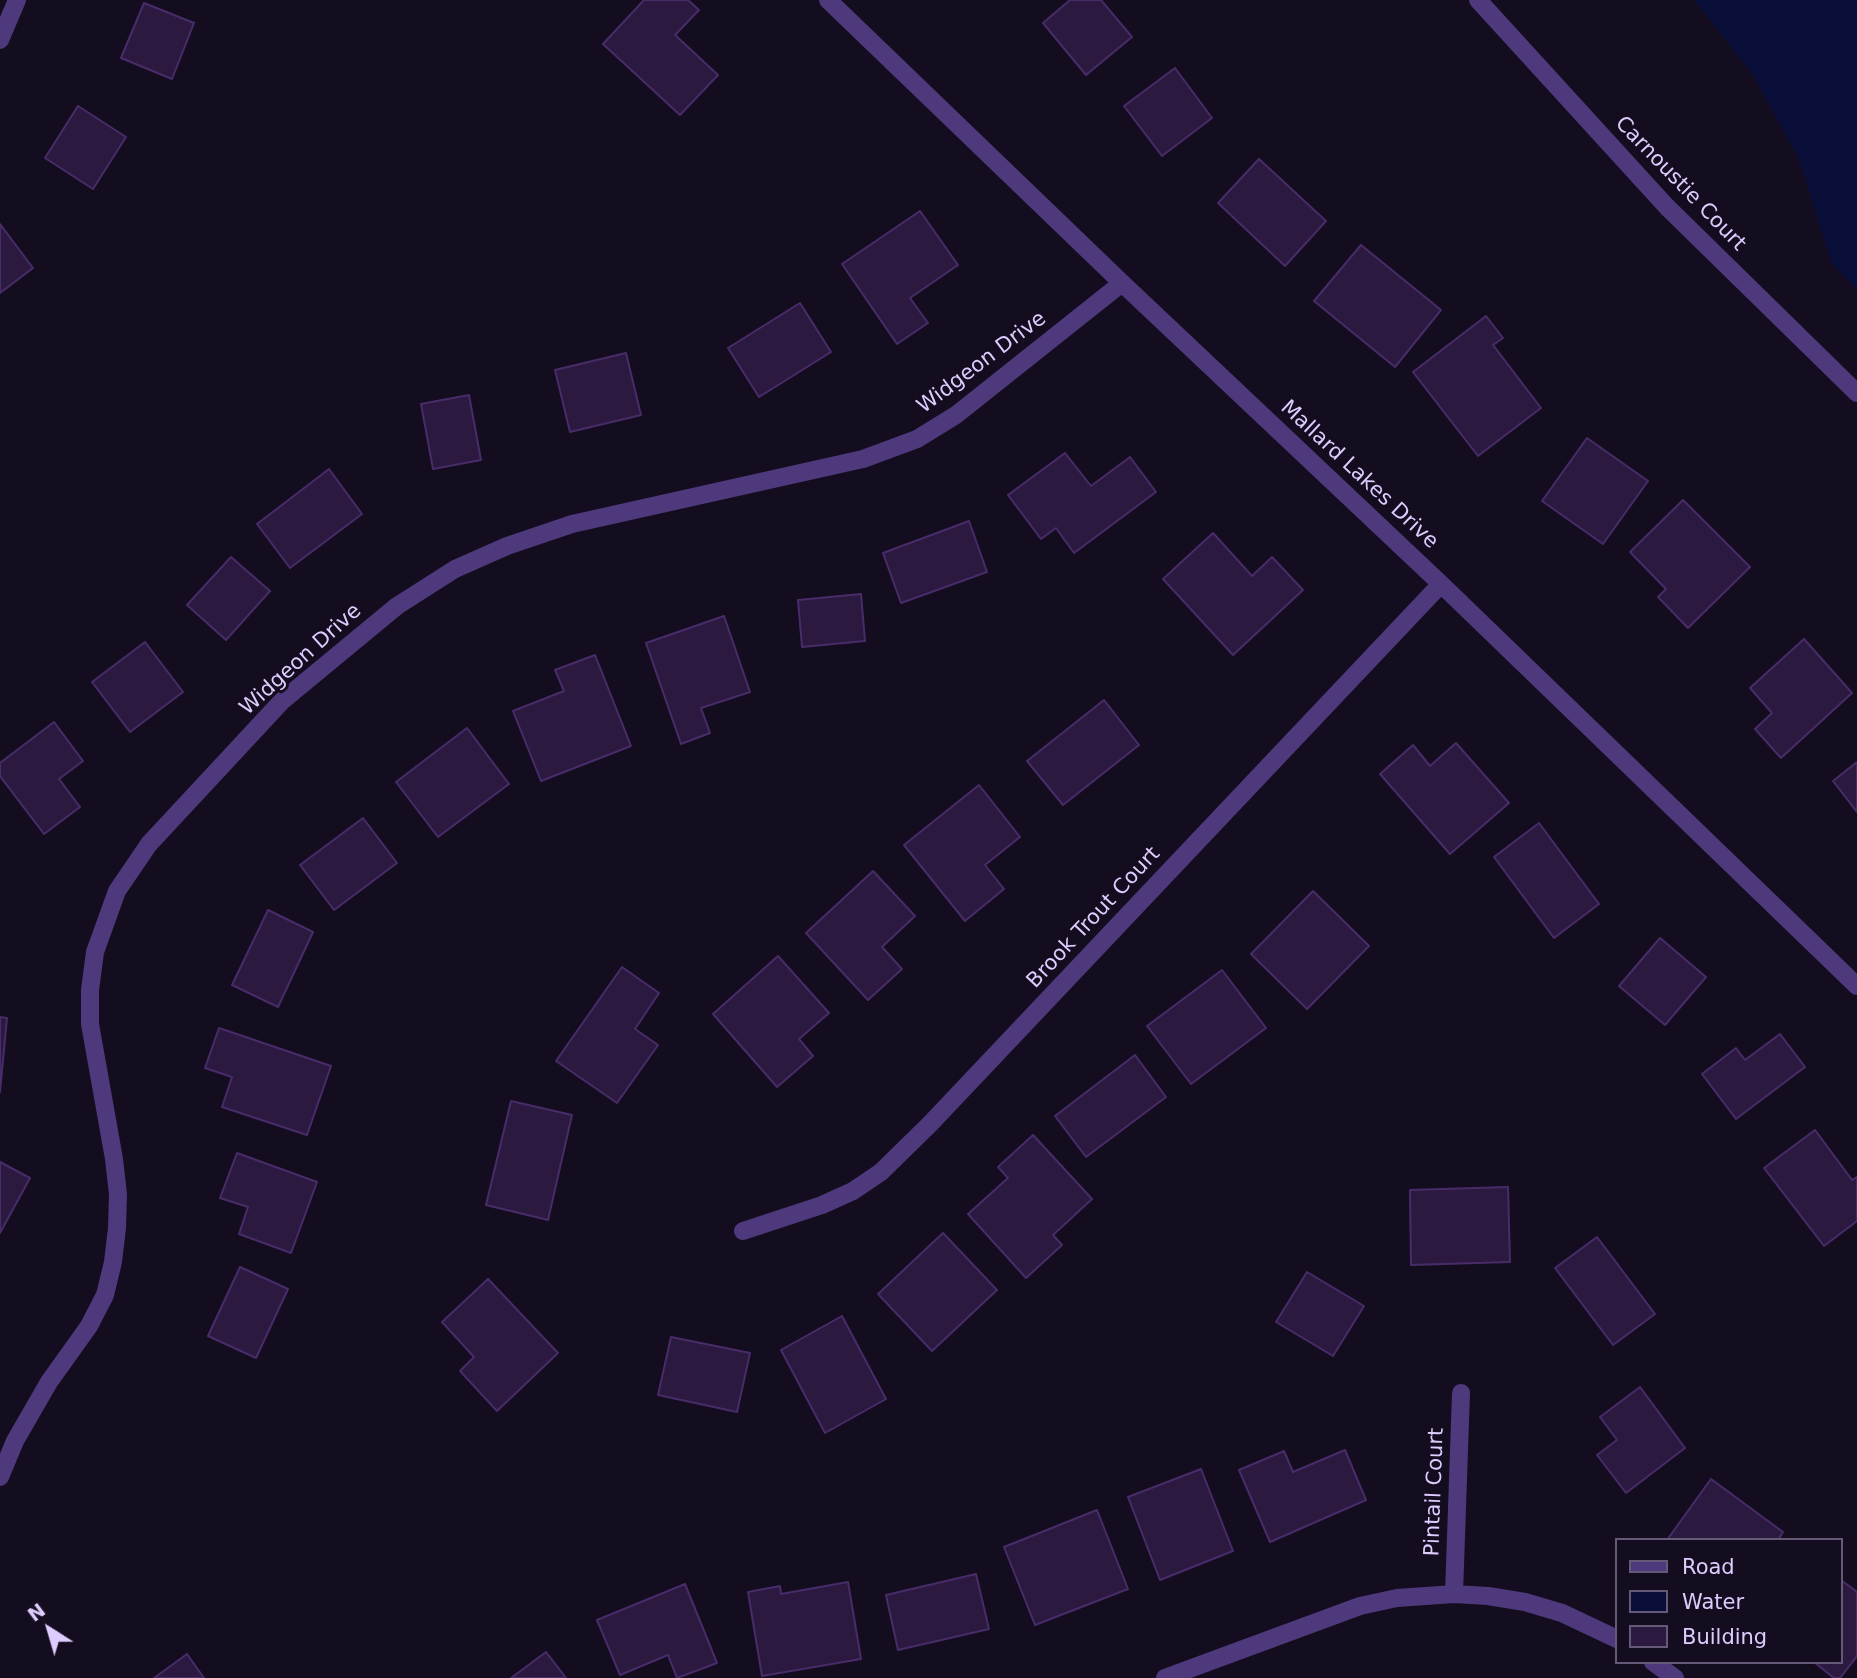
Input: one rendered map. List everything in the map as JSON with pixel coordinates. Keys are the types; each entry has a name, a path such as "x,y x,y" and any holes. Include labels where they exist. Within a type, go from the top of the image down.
{"street":[{"path":"0,40 17,0"},
{"name":"Mallard Lakes Drive","path":"828,0 1122,283 1441,584 1857,986"},
{"name":"Carnoustie Court","path":"1478,0 1667,207 1857,393"},
{"name":"Widgeon Drive","path":"0,1477 15,1441 48,1382 89,1326 105,1295 113,1262 118,1194 90,1024 90,990 95,952 117,891 149,844 282,701 397,606 455,569 507,546 585,521 863,459 917,439 956,415 1122,283"},
{"name":"Brook Trout Court","path":"743,1231 821,1205 853,1191 881,1172 930,1124 1441,584"},
{"name":"Pintail Court","path":"1454,1594 1461,1393"},
{"path":"1165,1678 1360,1606 1397,1598 1454,1594 1525,1602 1562,1613 1616,1639"},
{"path":"1656,1664 1675,1678"}],"water":[{"path":"1694,0 1857,0 1857,290 1832,264 1799,159 1753,75"}],"building":[{"path":"644,0 688,0 699,10 675,35 718,75 680,115 603,44"},
{"path":"1070,0 1101,0 1132,37 1086,75 1043,23"},
{"path":"144,3 194,23 172,79 121,58"},
{"path":"1175,68 1212,118 1162,156 1124,106"},
{"path":"78,106 126,137 93,189 45,158"},
{"path":"1259,159 1326,221 1285,266 1218,203"},
{"path":"920,211 958,265 910,298 928,323 897,344 842,264"},
{"path":"0,224 33,268 0,293"},
{"path":"1361,245 1441,310 1395,367 1314,301"},
{"path":"800,303 831,352 759,397 728,348"},
{"path":"1486,316 1503,338 1493,345 1541,408 1478,456 1413,372"},
{"path":"626,353 641,415 570,432 555,370"},
{"path":"469,395 481,460 433,469 421,404"},
{"path":"1587,438 1648,481 1603,544 1542,501"},
{"path":"1065,453 1091,486 1130,457 1156,492 1074,553 1056,528 1041,539 1008,495"},
{"path":"329,469 362,514 290,568 257,524"},
{"path":"1683,500 1750,567 1688,628 1658,597 1666,589 1630,552"},
{"path":"969,521 987,572 901,603 883,553"},
{"path":"1213,533 1252,576 1272,557 1303,590 1233,655 1163,579"},
{"path":"231,557 270,591 226,640 187,605"},
{"path":"861,594 865,641 802,647 798,600"},
{"path":"724,616 750,692 701,708 710,733 681,744 646,643"},
{"path":"1804,639 1852,693 1781,758 1755,729 1772,713 1750,688"},
{"path":"145,642 183,692 130,732 92,682"},
{"path":"595,655 631,746 541,781 513,711 564,691 555,670"},
{"path":"1104,700 1139,745 1063,805 1027,761"},
{"path":"54,722 83,761 59,779 80,807 44,834 0,776 0,763"},
{"path":"467,728 509,784 438,837 396,782"},
{"path":"1456,743 1509,803 1450,854 1380,774 1413,745 1430,766"},
{"path":"1857,762 1857,812 1833,781"},
{"path":"979,785 1020,837 985,865 1004,889 965,921 904,845"},
{"path":"363,818 397,863 334,910 300,865"},
{"path":"1539,823 1599,904 1554,938 1494,857"},
{"path":"873,871 915,916 882,947 902,969 868,1000 806,933"},
{"path":"1313,891 1369,946 1307,1009 1251,954"},
{"path":"268,910 313,932 278,1007 232,985"},
{"path":"1660,938 1706,977 1665,1025 1619,986"},
{"path":"778,956 829,1013 799,1039 813,1056 777,1087 713,1014"},
{"path":"622,967 659,993 635,1029 658,1045 617,1103 556,1061"},
{"path":"1222,970 1266,1028 1191,1084 1147,1026"},
{"path":"0,1017 7,1018 0,1092"},
{"path":"219,1028 331,1066 307,1135 222,1107 232,1077 205,1068"},
{"path":"1780,1034 1805,1067 1736,1119 1702,1074 1736,1048 1745,1060"},
{"path":"1135,1055 1166,1097 1086,1157 1055,1116"},
{"path":"511,1101 572,1115 548,1220 486,1205"},
{"path":"1815,1130 1852,1180 1857,1177 1857,1221 1824,1246 1764,1168"},
{"path":"1033,1135 1092,1199 1053,1235 1062,1245 1026,1278 968,1214 1008,1178 998,1167"},
{"path":"237,1153 317,1182 291,1253 239,1234 248,1207 220,1198"},
{"path":"0,1162 30,1178 0,1233"},
{"path":"1508,1187 1510,1262 1411,1265 1410,1190"},
{"path":"943,1233 997,1290 932,1351 878,1294"},
{"path":"1597,1237 1655,1314 1613,1345 1555,1268"},
{"path":"240,1267 288,1289 256,1358 208,1336"},
{"path":"1307,1272 1364,1306 1333,1356 1276,1322"},
{"path":"488,1279 558,1353 497,1411 460,1371 474,1357 442,1322"},
{"path":"842,1316 886,1399 825,1433 781,1350"},
{"path":"671,1337 750,1353 737,1412 658,1395"},
{"path":"1640,1387 1685,1448 1626,1493 1597,1455 1617,1440 1600,1417"},
{"path":"1345,1450 1366,1500 1270,1542 1239,1470 1284,1451 1293,1472"},
{"path":"1201,1469 1233,1551 1160,1580 1128,1497"},
{"path":"1711,1479 1783,1532 1779,1538 1668,1538"},
{"path":"1097,1510 1128,1589 1035,1625 1004,1547"},
{"path":"976,1574 989,1629 898,1650 886,1595"},
{"path":"848,1582 861,1659 762,1676 748,1592 780,1586 781,1594"},
{"path":"1843,1582 1857,1592 1857,1656 1840,1678 1834,1678 1816,1664 1843,1664"},
{"path":"685,1584 717,1663 677,1678 668,1655 620,1675 597,1620"},
{"path":"546,1652 566,1678 511,1678"},
{"path":"187,1654 204,1678 154,1678"}]}
